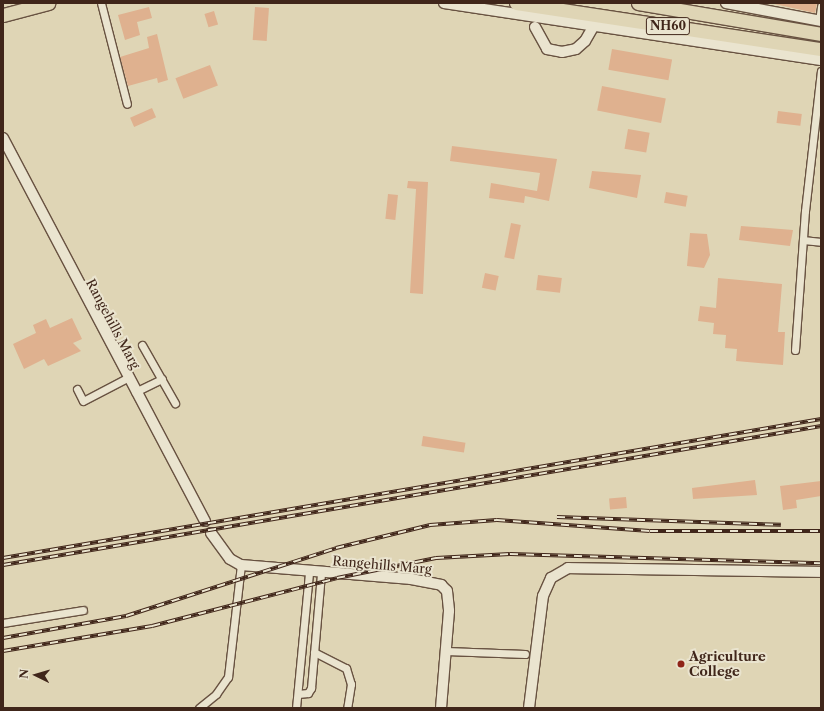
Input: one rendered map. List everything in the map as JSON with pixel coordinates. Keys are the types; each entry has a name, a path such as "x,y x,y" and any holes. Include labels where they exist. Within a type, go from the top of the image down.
{"highway":[{"path":"3,15 48,3"},
{"name":"NH60","path":"516,3 597,20 821,49"},
{"name":"NH60","path":"638,3 820,25"}],"main road":[{"path":"444,3 597,20 821,60"},
{"path":"726,3 742,4 820,25"},
{"path":"535,27 547,49 562,52 576,49 597,20"},
{"name":"Rangehills Marg","path":"3,138 127,378 204,521"},
{"path":"211,532 230,559 241,565"},
{"name":"Rangehills Marg","path":"241,565 321,573 411,579 441,585 449,601 440,708"},
{"path":"529,708 543,596 551,578 568,568 821,572"}],"street":[{"path":"101,3 127,104"},
{"path":"820,25 821,6"},
{"path":"795,350 803,240 821,71"},
{"path":"803,240 821,242"},
{"path":"142,345 175,403"},
{"path":"77,389 83,401 127,378"},
{"path":"135,392 162,379"},
{"path":"199,708 216,694 228,677 241,565"},
{"path":"296,708 309,572"},
{"path":"298,694 310,691 321,573"},
{"path":"3,623 83,610"},
{"path":"446,650 525,654"},
{"path":"314,652 346,668 351,684 347,708"}],"building":[{"path":"770,3 817,3 815,13"},
{"path":"149,7 152,18 137,22 140,35 125,40 118,15"},
{"path":"255,7 269,8 267,41 253,40"},
{"path":"214,11 218,24 209,27 204,14"},
{"path":"157,34 168,80 158,83 157,78 128,86 120,57 149,48 147,37"},
{"path":"612,49 672,60 668,80 608,70"},
{"path":"210,65 218,86 183,99 175,78"},
{"path":"602,86 666,98 661,123 597,111"},
{"path":"152,108 156,117 134,127 130,118"},
{"path":"778,111 802,114 800,126 777,123"},
{"path":"628,129 650,133 646,153 625,149"},
{"path":"452,146 557,159 549,201 525,196 524,203 489,198 491,183 537,191 540,173 450,161"},
{"path":"592,171 641,175 637,198 589,188"},
{"path":"408,181 428,182 423,294 410,293 416,189 407,188"},
{"path":"666,192 688,196 686,207 664,203"},
{"path":"388,194 398,195 395,220 385,219"},
{"path":"511,223 521,225 514,259 504,257"},
{"path":"741,226 793,230 790,246 739,240"},
{"path":"690,233 707,234 710,255 704,268 687,266"},
{"path":"485,273 499,276 496,291 482,288"},
{"path":"538,275 562,278 560,293 536,290"},
{"path":"718,278 782,284 778,332 785,332 783,365 736,361 737,349 725,348 726,335 713,334 714,323 698,321 700,306 716,308"},
{"path":"72,318 82,339 73,343 81,351 48,366 44,359 24,369 13,344 36,333 33,325 46,319 50,328"},
{"path":"423,436 465,443 464,453 421,446"},
{"path":"755,480 757,495 693,499 692,488"},
{"path":"821,481 821,496 796,500 797,508 783,510 780,486"},
{"path":"626,497 627,508 610,509 609,498"}],"railway":[{"path":"3,558 821,419"},
{"path":"3,565 821,426"},
{"path":"557,517 781,525"},
{"path":"3,638 126,616 336,548 430,525 497,520 650,531 821,531"},
{"path":"3,651 152,626 337,578 436,558 510,554 821,563"}],"place":[{"name":"Agriculture College","path":"681,664"}]}
